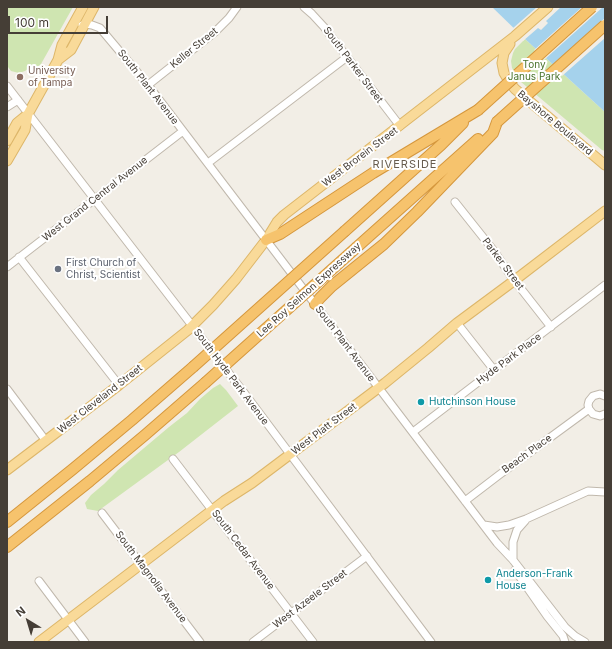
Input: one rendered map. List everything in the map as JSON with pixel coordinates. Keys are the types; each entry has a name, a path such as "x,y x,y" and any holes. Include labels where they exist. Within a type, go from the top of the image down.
{"highway":[{"name":"Lee Roy Selmon Expressway","path":"7,522 132,420 193,367 441,145 592,7"},
{"name":"Lee Roy Selmon Expressway","path":"7,547 90,481 205,383 605,26"},
{"path":"266,240 280,234 373,173 478,110"},
{"path":"315,304 332,286 378,248 417,212 493,133 497,122"}],"main road":[{"path":"7,161 25,130 28,114 58,60 62,45 83,7"},
{"path":"58,60 71,50 94,7"},
{"name":"West Brorein Street","path":"192,326 227,289 266,240 277,222 288,212 516,36 548,7"},
{"name":"Bayshore Boulevard","path":"516,36 504,53 503,68 506,78 515,89 605,165"},
{"path":"7,140 17,123 28,114"},
{"path":"593,155 605,156"},
{"name":"West Platt Street","path":"39,642 213,510 290,455 378,388 457,323 605,211"},
{"name":"West Cleveland Street","path":"7,470 183,335 192,326"}],"street":[{"name":"Keller Street","path":"148,85 215,32 229,18 237,7"},
{"name":"South Parker Street","path":"304,7 320,22 400,126"},
{"path":"70,29 85,24"},
{"name":"South Plant Avenue","path":"85,24 92,24 100,28 148,85 497,543 514,560 560,620 575,636 585,642"},
{"path":"208,164 347,57"},
{"name":"South Hyde Park Avenue","path":"7,86 192,326 431,642"},
{"path":"7,107 18,100"},
{"name":"West Grand Central Avenue","path":"7,267 183,132"},
{"name":"Parker Street","path":"455,202 551,327"},
{"path":"20,257 118,385"},
{"name":"Hyde Park Place","path":"413,432 605,285"},
{"path":"457,323 494,370"},
{"path":"7,389 46,441"},
{"path":"605,396 600,394 593,396 589,401 589,409 593,414 600,416 605,414"},
{"name":"Beach Place","path":"465,501 589,409"},
{"name":"South Cedar Avenue","path":"173,459 313,642"},
{"path":"484,525 499,527 509,525 526,519 588,491 605,492"},
{"name":"South Magnolia Avenue","path":"102,513 200,642"},
{"path":"514,560 512,542 526,519"},
{"path":"497,543 547,616 563,636 565,642"},
{"name":"West Azeele Street","path":"253,642 367,556"},
{"path":"40,581 85,642"}],"green space":[{"name":"University of Tampa","path":"7,7 73,7 41,64 36,68 29,68 19,73 11,71 8,67"},
{"name":"Tony Janus Park","path":"525,39 605,112 605,151 521,82 512,68 511,61 515,49"},
{"path":"220,384 238,406 179,452 98,511 87,509 85,503 91,495 118,470 187,413 200,399"}],"water":[{"path":"492,7 605,7 605,112 525,39"}],"pier":[{"path":"537,7 561,7 546,21 548,23 541,30 538,28 523,41 512,29"},
{"path":"582,7 603,7 544,60 534,50"},
{"path":"605,18 605,38 562,76 551,66"}],"place":[{"name":"University of Tampa","path":"20,77"},
{"name":"First Church of Christ, Scientist","path":"58,269"},
{"name":"Hutchinson House","path":"421,402"},
{"name":"Anderson-Frank House","path":"488,580"}],"district":[{"name":"RIVERSIDE","path":"405,165"}]}
